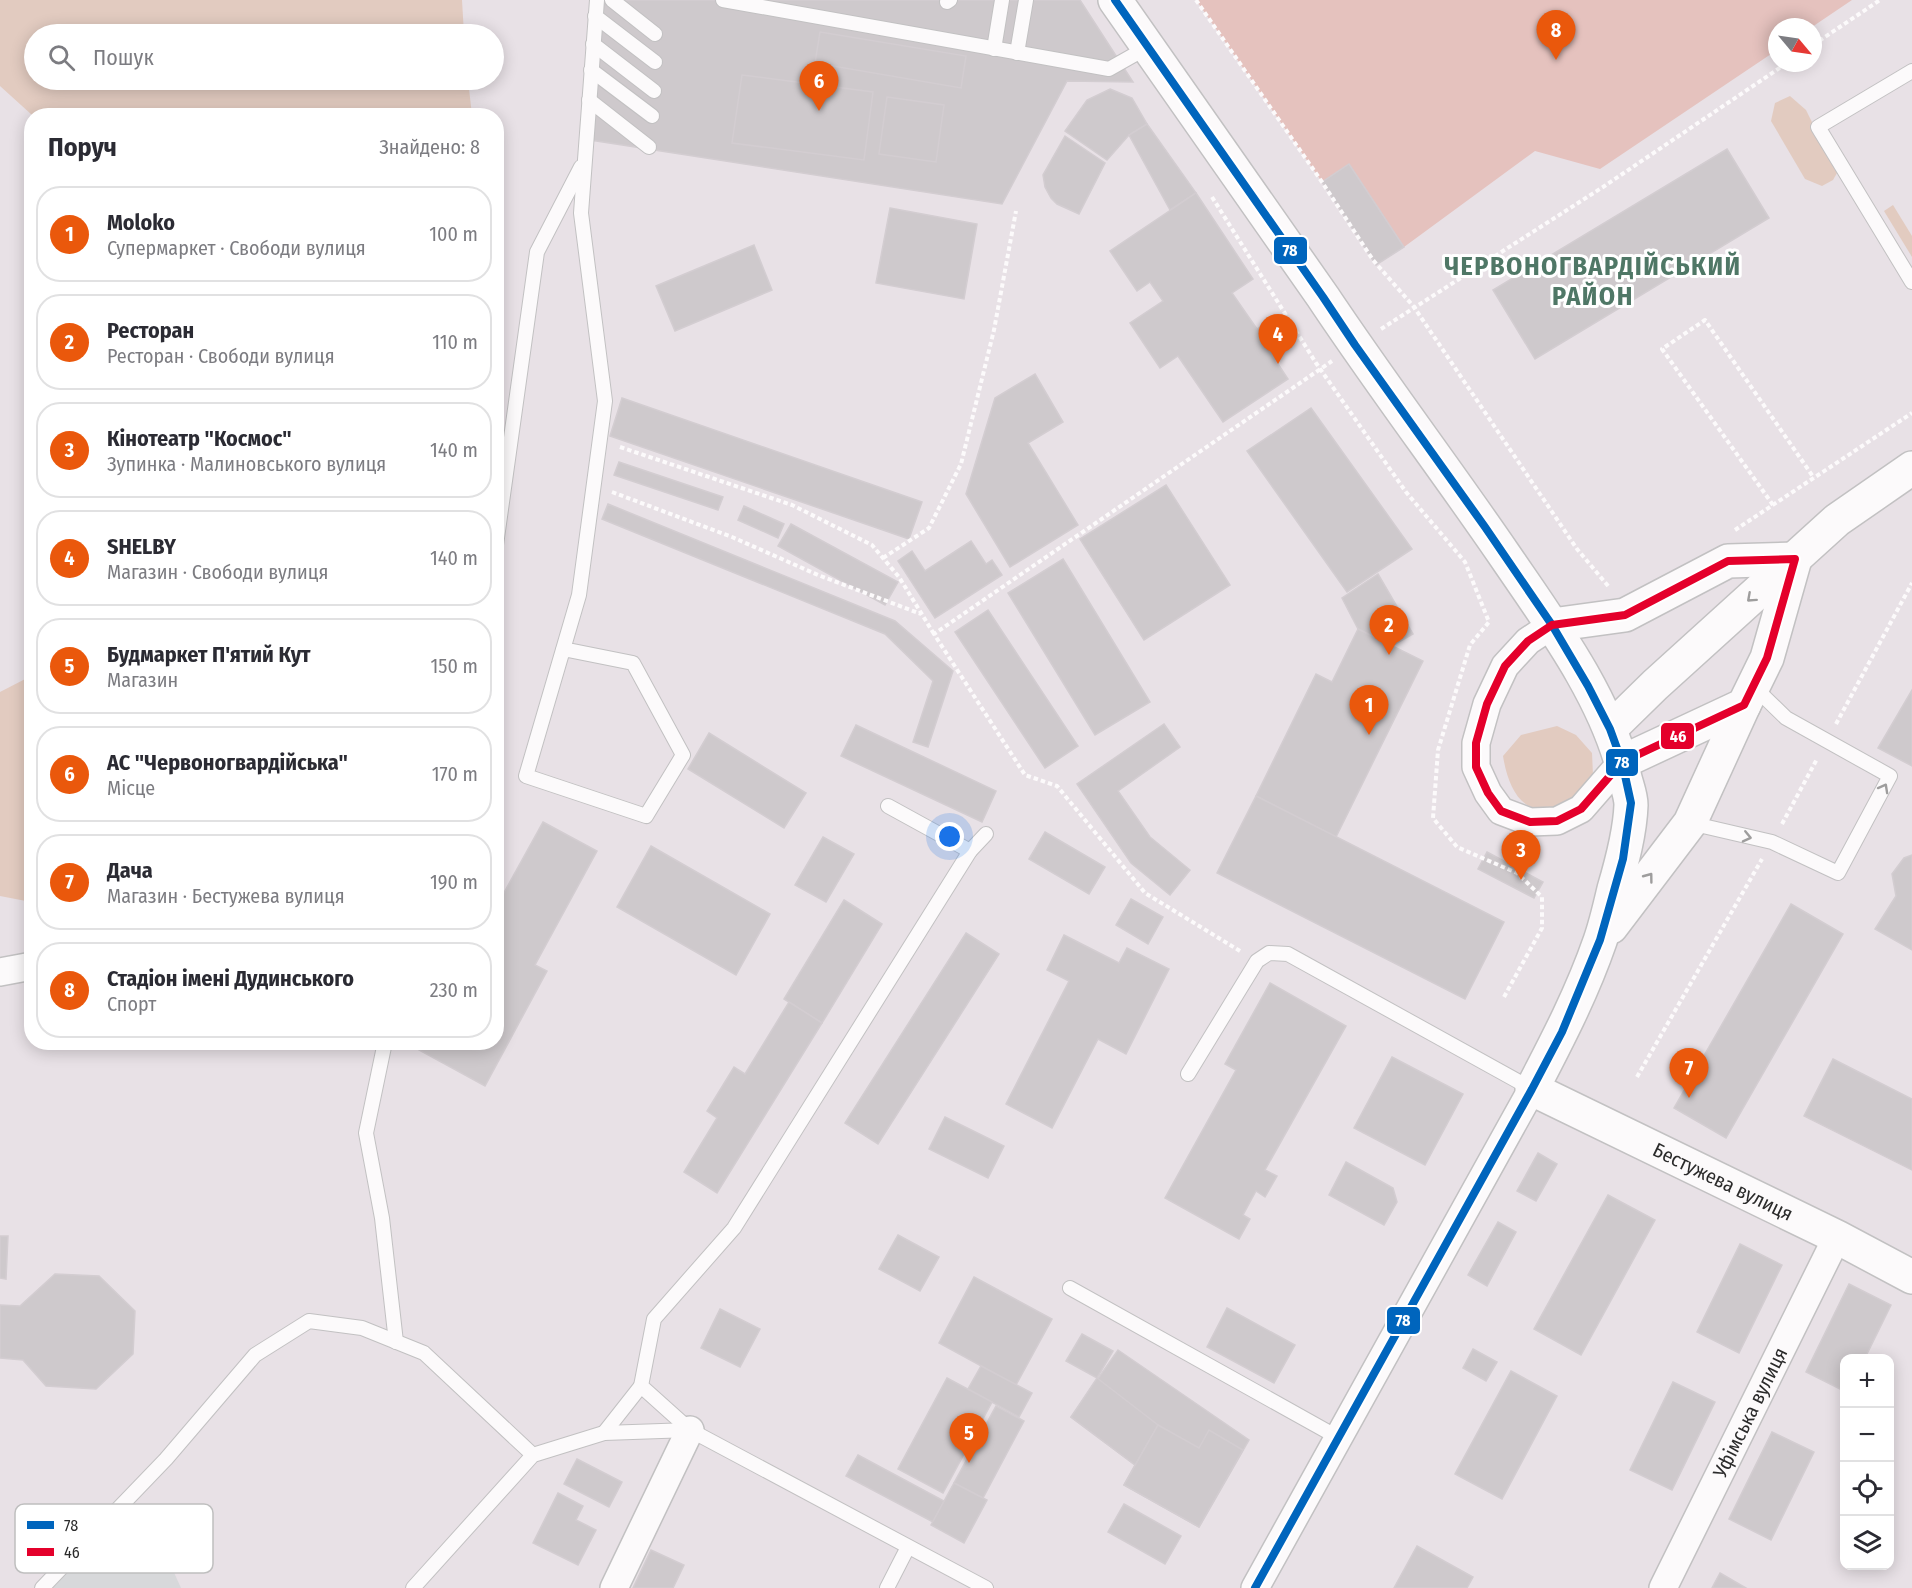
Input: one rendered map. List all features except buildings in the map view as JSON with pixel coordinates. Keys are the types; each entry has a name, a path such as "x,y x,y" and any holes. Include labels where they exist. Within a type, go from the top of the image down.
{"main road":[{"path":"1115,0 1552,625 1610,729 1622,762 1631,803 1623,859 1600,940 1562,1032 1532,1089"},
{"path":"1610,729 1655,685 1837,520 1912,468"},
{"path":"1552,625 1625,615 1728,561 1795,559"},
{"path":"1600,940 1690,824 1767,658 1795,559"},
{"path":"1622,762 1749,695"},
{"name":"Бестужева вулиця","path":"1532,1089 1837,1237 1912,1277"}],"street":[{"path":"1552,625 1528,641 1505,666 1486,704 1476,743 1476,767 1488,793 1501,811 1530,822 1557,821 1581,809 1622,762"},
{"path":"0,972 24,968"},
{"path":"1255,1588 1532,1089"},
{"name":"Уфімська вулиця","path":"1663,1588 1837,1237"},
{"path":"614,1588 690,1430"}],"lane":[{"path":"563,649 633,663 683,755 646,816 526,776 563,649 579,595 605,401 581,213 597,0"},
{"path":"612,0 655,34"},
{"path":"723,0 1109,69 1148,47"},
{"path":"994,49 1002,0"},
{"path":"1017,53 1026,0"},
{"path":"595,16 655,62"},
{"path":"593,44 654,91"},
{"path":"591,70 652,117"},
{"path":"1912,71 1818,127 1912,282"},
{"path":"589,100 649,147"},
{"path":"504,488 537,252 585,160"},
{"path":"1690,824 1772,842 1838,873 1890,776 1749,695"},
{"path":"888,806 970,851"},
{"path":"604,1433 641,1386 654,1319 734,1228 970,851 986,834"},
{"path":"1188,1074 1257,961 1269,953 1288,954 1532,1089"},
{"path":"384,1050 366,1133 382,1218 396,1342"},
{"path":"1070,1288 1339,1438"},
{"path":"123,1504 166,1460 255,1355 309,1321 362,1328 423,1353 533,1455"},
{"path":"641,1386 690,1430 986,1588"},
{"path":"413,1588 533,1455 604,1433 690,1430"},
{"path":"887,1588 908,1547"},
{"path":"42,1588 57,1573"}],"path":[{"path":"1196,0 1322,182 1372,260 1414,308 1577,549 1611,589"},
{"path":"1822,39 1880,0"},
{"path":"934,634 1355,345 1603,187 1774,72"},
{"path":"883,558 929,528 961,464 994,330 1016,211"},
{"path":"1773,505 1662,349 1705,320 1814,478"},
{"path":"1316,363 1406,492 1465,562 1489,622 1470,645 1438,750 1433,818 1457,847 1516,873 1542,897 1542,928 1504,997"},
{"path":"1726,535 1912,413"},
{"path":"599,441 792,505 872,545 899,577 1025,775 1057,786 1145,893 1257,961"},
{"path":"594,485 732,537 818,574 921,614"}],"shaded area":[{"path":"0,0 462,0 463,24 24,24 24,90 469,90 471,108 24,108 0,86"},
{"path":"1196,0 1852,0 1822,20 1822,18 1768,18 1768,56 1600,169 1535,151 1404,247 1349,165 1322,182"},
{"path":"1790,96 1806,110 1837,173 1833,180 1822,186 1805,179 1771,121 1775,103"},
{"path":"1893,205 1912,236 1912,257 1884,211"},
{"path":"24,680 24,901 0,896 0,692"},
{"path":"1557,726 1576,735 1592,753 1593,775 1579,796 1572,802 1546,809 1535,808 1526,805 1513,789 1503,756 1521,735"},
{"path":"68,1573 174,1573 181,1588 52,1588 55,1580"}],"transit line":[{"name":"78","path":"1115,0 1552,625 1610,729 1622,762 1631,803 1623,859 1600,940 1562,1032 1255,1588"},
{"name":"46","path":"1795,559 1767,658 1744,705 1622,762 1581,809 1557,821 1530,822 1501,811 1488,793 1476,767 1476,743 1487,704 1505,666 1528,641 1552,625 1625,615 1728,561 1795,559"}],"place":[{"name":"Стадіон імені Дудинського","path":"1556,60"},
{"name":"АС \"Червоногвардійська\"","path":"819,111"},
{"name":"SHELBY","path":"1278,364"},
{"name":"Ресторан","path":"1389,655"},
{"name":"Moloko","path":"1369,735"},
{"name":"Кінотеатр \"Космос\"","path":"1521,880"},
{"name":"Дача","path":"1689,1098"},
{"name":"Будмаркет П'ятий Кут","path":"969,1463"}],"district":[{"name":"ЧЕРВОНОГВАРДІЙСЬКИЙ РАЙОН","path":"1593,281"}]}
